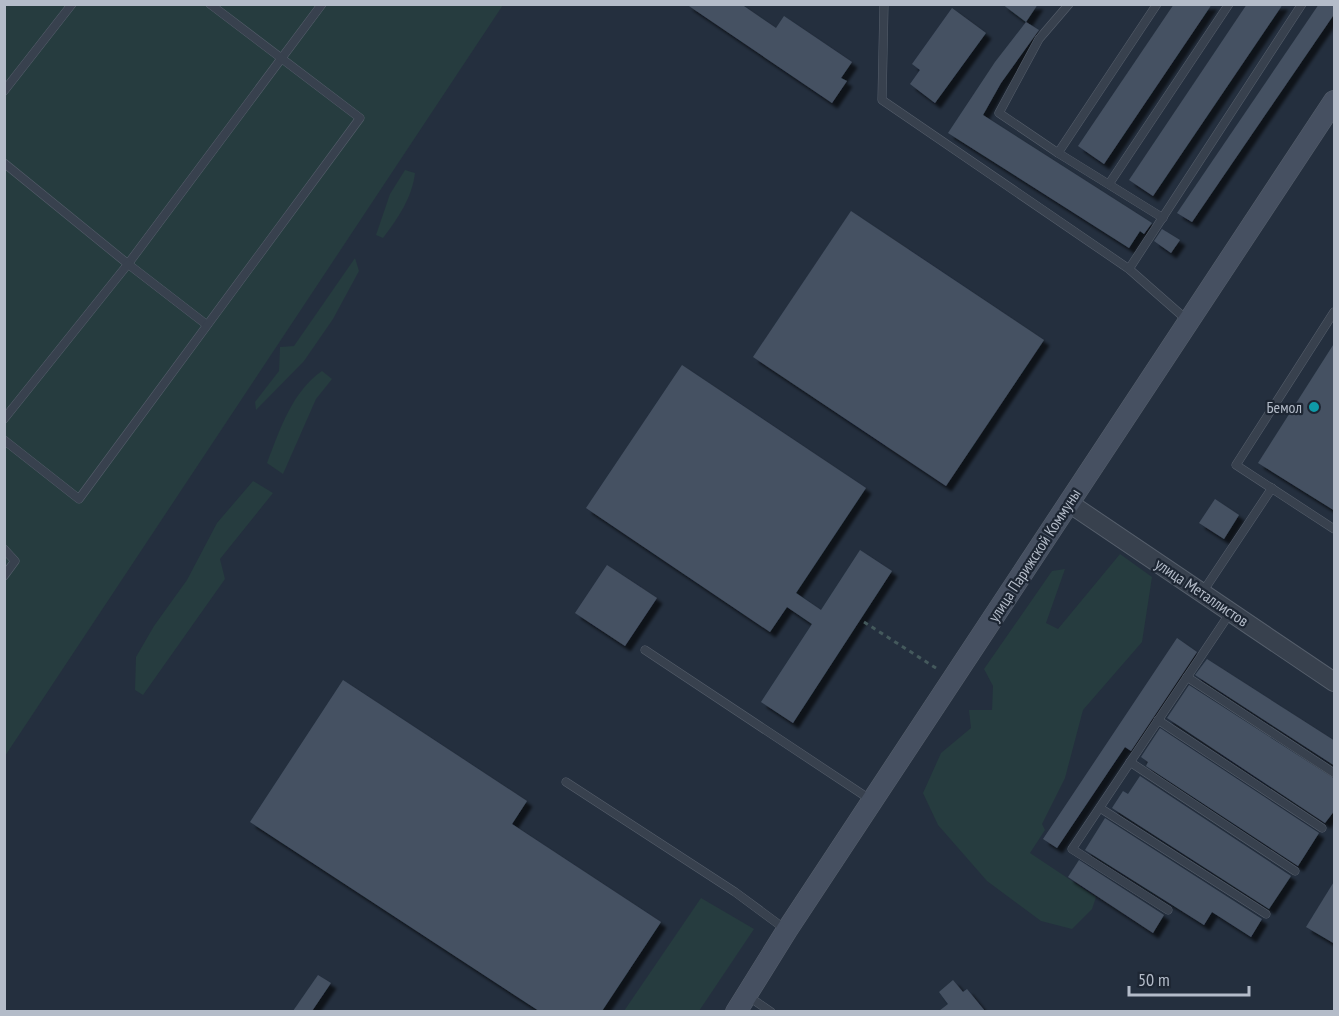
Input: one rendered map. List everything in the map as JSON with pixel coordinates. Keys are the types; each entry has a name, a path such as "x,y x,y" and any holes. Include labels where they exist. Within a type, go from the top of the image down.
{"main road":[{"name":"улица Парижской Коммуны","path":"741,1003 1335,101"}],"street":[{"name":"улица Металлистов","path":"1069,503 1335,682"}],"lane":[{"path":"4,91 72,4"},
{"path":"4,440 79,499 360,118 210,4"},
{"path":"4,419 128,264 322,4"},
{"path":"884,4 882,99 1129,269 1188,321"},
{"path":"1069,4 1040,39 999,113 1058,153 1163,218"},
{"path":"1058,153 1157,4"},
{"path":"1109,184 1229,4"},
{"path":"1129,269 1302,4"},
{"path":"4,164 207,325"},
{"path":"1335,312 1236,465 1335,529"},
{"path":"1202,593 1272,488"},
{"path":"4,549 15,561 4,576"},
{"path":"1168,910 1072,849 1231,612"},
{"path":"645,650 873,801"},
{"path":"1187,677 1335,774"},
{"path":"1158,720 1322,828"},
{"path":"1130,762 1295,870"},
{"path":"566,782 735,892 787,930"},
{"path":"1100,808 1266,914"},
{"path":"741,1003 771,1011"}],"path":[{"path":"864,622 953,679"}],"green space":[{"path":"5,5 503,5 5,756"},
{"path":"405,170 415,173 411,191 399,215 383,238 376,235 390,194"},
{"path":"355,258 359,271 333,319 304,361 256,410 255,402 279,371 280,347 294,346"},
{"path":"322,371 332,379 316,399 283,474 267,463 282,424 295,400"},
{"path":"253,481 273,493 220,559 225,579 143,695 135,690 136,657 154,626 187,580 217,523"},
{"path":"1120,554 1152,577 1142,642 1083,710 1065,778 1042,824 1045,830 1030,853 1096,897 1092,909 1072,929 1041,921 987,881 938,825 923,793 941,753 971,728 969,710 992,710 993,686 984,669 1052,571 1065,569 1046,623 1058,629"},
{"path":"701,898 754,929 699,1011 624,1011"}],"building":[{"path":"686,4 741,4 776,28 784,16 852,62 841,78 847,81 832,103"},
{"path":"1002,4 1038,4 1026,22"},
{"path":"1174,4 1212,4 1104,164 1078,146"},
{"path":"1247,4 1283,4 1153,196 1129,180"},
{"path":"1319,4 1335,4 1335,13 1192,222 1177,213"},
{"path":"952,8 986,33 935,103 910,84 920,70 912,64"},
{"path":"1026,22 1039,30 1001,83 983,115 1152,223 1144,234 1140,231 1129,248 948,133 995,62"},
{"path":"851,211 1044,340 946,486 753,357"},
{"path":"1162,229 1180,240 1171,253 1154,241"},
{"name":"Бемол","path":"1335,342 1335,511 1258,463"},
{"path":"682,365 866,488 796,593 821,610 860,550 892,571 793,723 761,702 812,624 787,607 770,632 586,508"},
{"path":"1215,499 1239,515 1224,539 1199,523"},
{"path":"607,565 657,598 625,646 575,613"},
{"path":"1177,638 1197,652 1131,751 1125,747 1057,848 1043,839"},
{"path":"1207,659 1335,741 1335,766 1195,675"},
{"path":"343,680 527,801 512,824 661,922 602,1011 539,1011 250,822"},
{"path":"1189,685 1335,779 1335,810 1325,823 1167,718"},
{"path":"1160,728 1319,833 1298,866 1146,766 1148,762 1141,757"},
{"path":"1140,776 1291,876 1269,909 1112,808 1123,791 1128,794"},
{"path":"1105,818 1262,919 1251,937 1212,912 1204,925 1085,850"},
{"path":"1079,860 1164,915 1153,933 1068,877"},
{"path":"1335,880 1335,944 1306,927"},
{"path":"318,975 331,983 312,1011 293,1011"},
{"path":"953,980 963,992 967,989 985,1011 939,1011 948,1004 939,992"}],"place":[{"name":"Бемол","path":"1314,407"}]}
